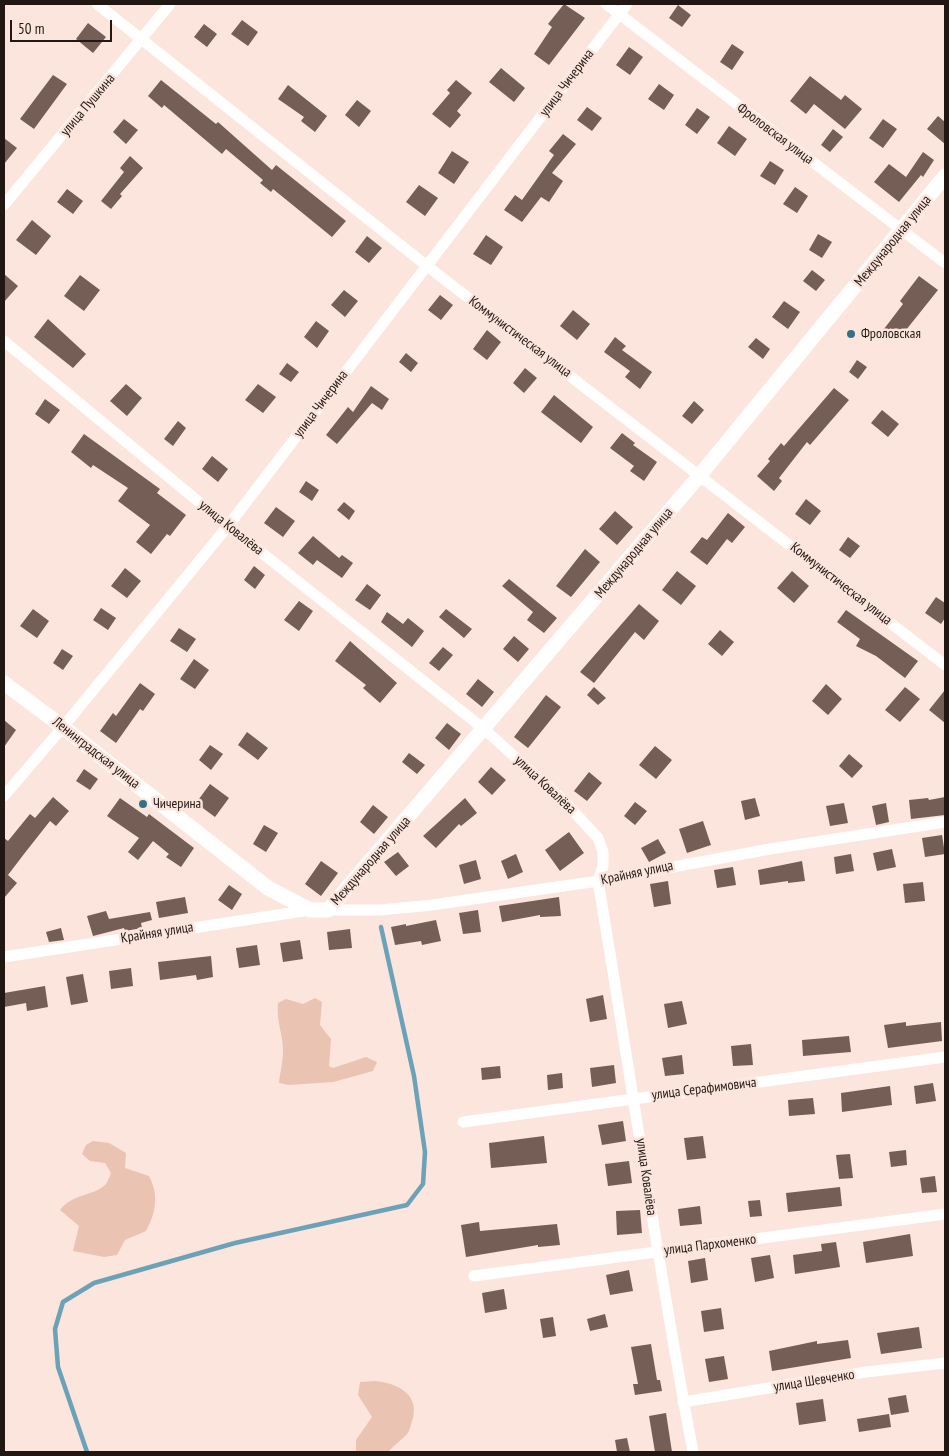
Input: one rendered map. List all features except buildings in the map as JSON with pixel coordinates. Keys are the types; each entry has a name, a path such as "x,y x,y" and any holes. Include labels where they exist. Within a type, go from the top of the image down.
{"street":[{"name":"Коммунистическая улица","path":"98,4 427,266 945,665"},
{"name":"улица Пушкина","path":"4,205 170,4"},
{"name":"Фроловская улица","path":"606,4 945,263"},
{"name":"улица Чичерина","path":"4,796 228,526 627,4"},
{"name":"Международная улица","path":"310,910 328,910 700,475 902,231 945,176"},
{"name":"улица Ковалёва","path":"4,341 228,526 484,729 564,801 598,838 603,852 603,866 598,881 657,1251 693,1452"},
{"name":"Ленинградская улица","path":"4,683 268,888 310,910"},
{"name":"Крайняя улица","path":"328,910 380,910 432,905 598,881 616,876 770,848 945,822"},
{"name":"Крайняя улица","path":"4,956 310,910"},
{"name":"улица Серафимовича","path":"464,1122 945,1057"},
{"name":"улица Пархоменко","path":"474,1276 945,1214"},
{"name":"улица Шевченко","path":"683,1402 866,1372 945,1363"}],"shaded area":[{"path":"315,998 322,1002 320,1025 331,1039 329,1066 333,1068 366,1057 377,1062 373,1071 333,1082 289,1085 279,1083 283,1051 278,1003 286,999 303,1004"},
{"path":"93,1141 109,1143 126,1153 125,1168 149,1176 155,1197 154,1211 146,1231 125,1240 117,1255 104,1257 73,1251 79,1226 60,1210 71,1200 101,1188 108,1180 111,1173 105,1163 90,1161 82,1154 86,1145"},
{"path":"375,1381 391,1384 404,1391 413,1402 413,1418 408,1433 388,1452 356,1452 356,1440 372,1417 358,1395 360,1382"}],"waterway":[{"path":"87,1452 58,1367 55,1329 63,1302 94,1283 235,1243 407,1205 423,1184 425,1152 414,1076 381,927"}],"place":[{"name":"Фроловская","path":"851,334"},
{"name":"Чичерина","path":"143,804"}]}
